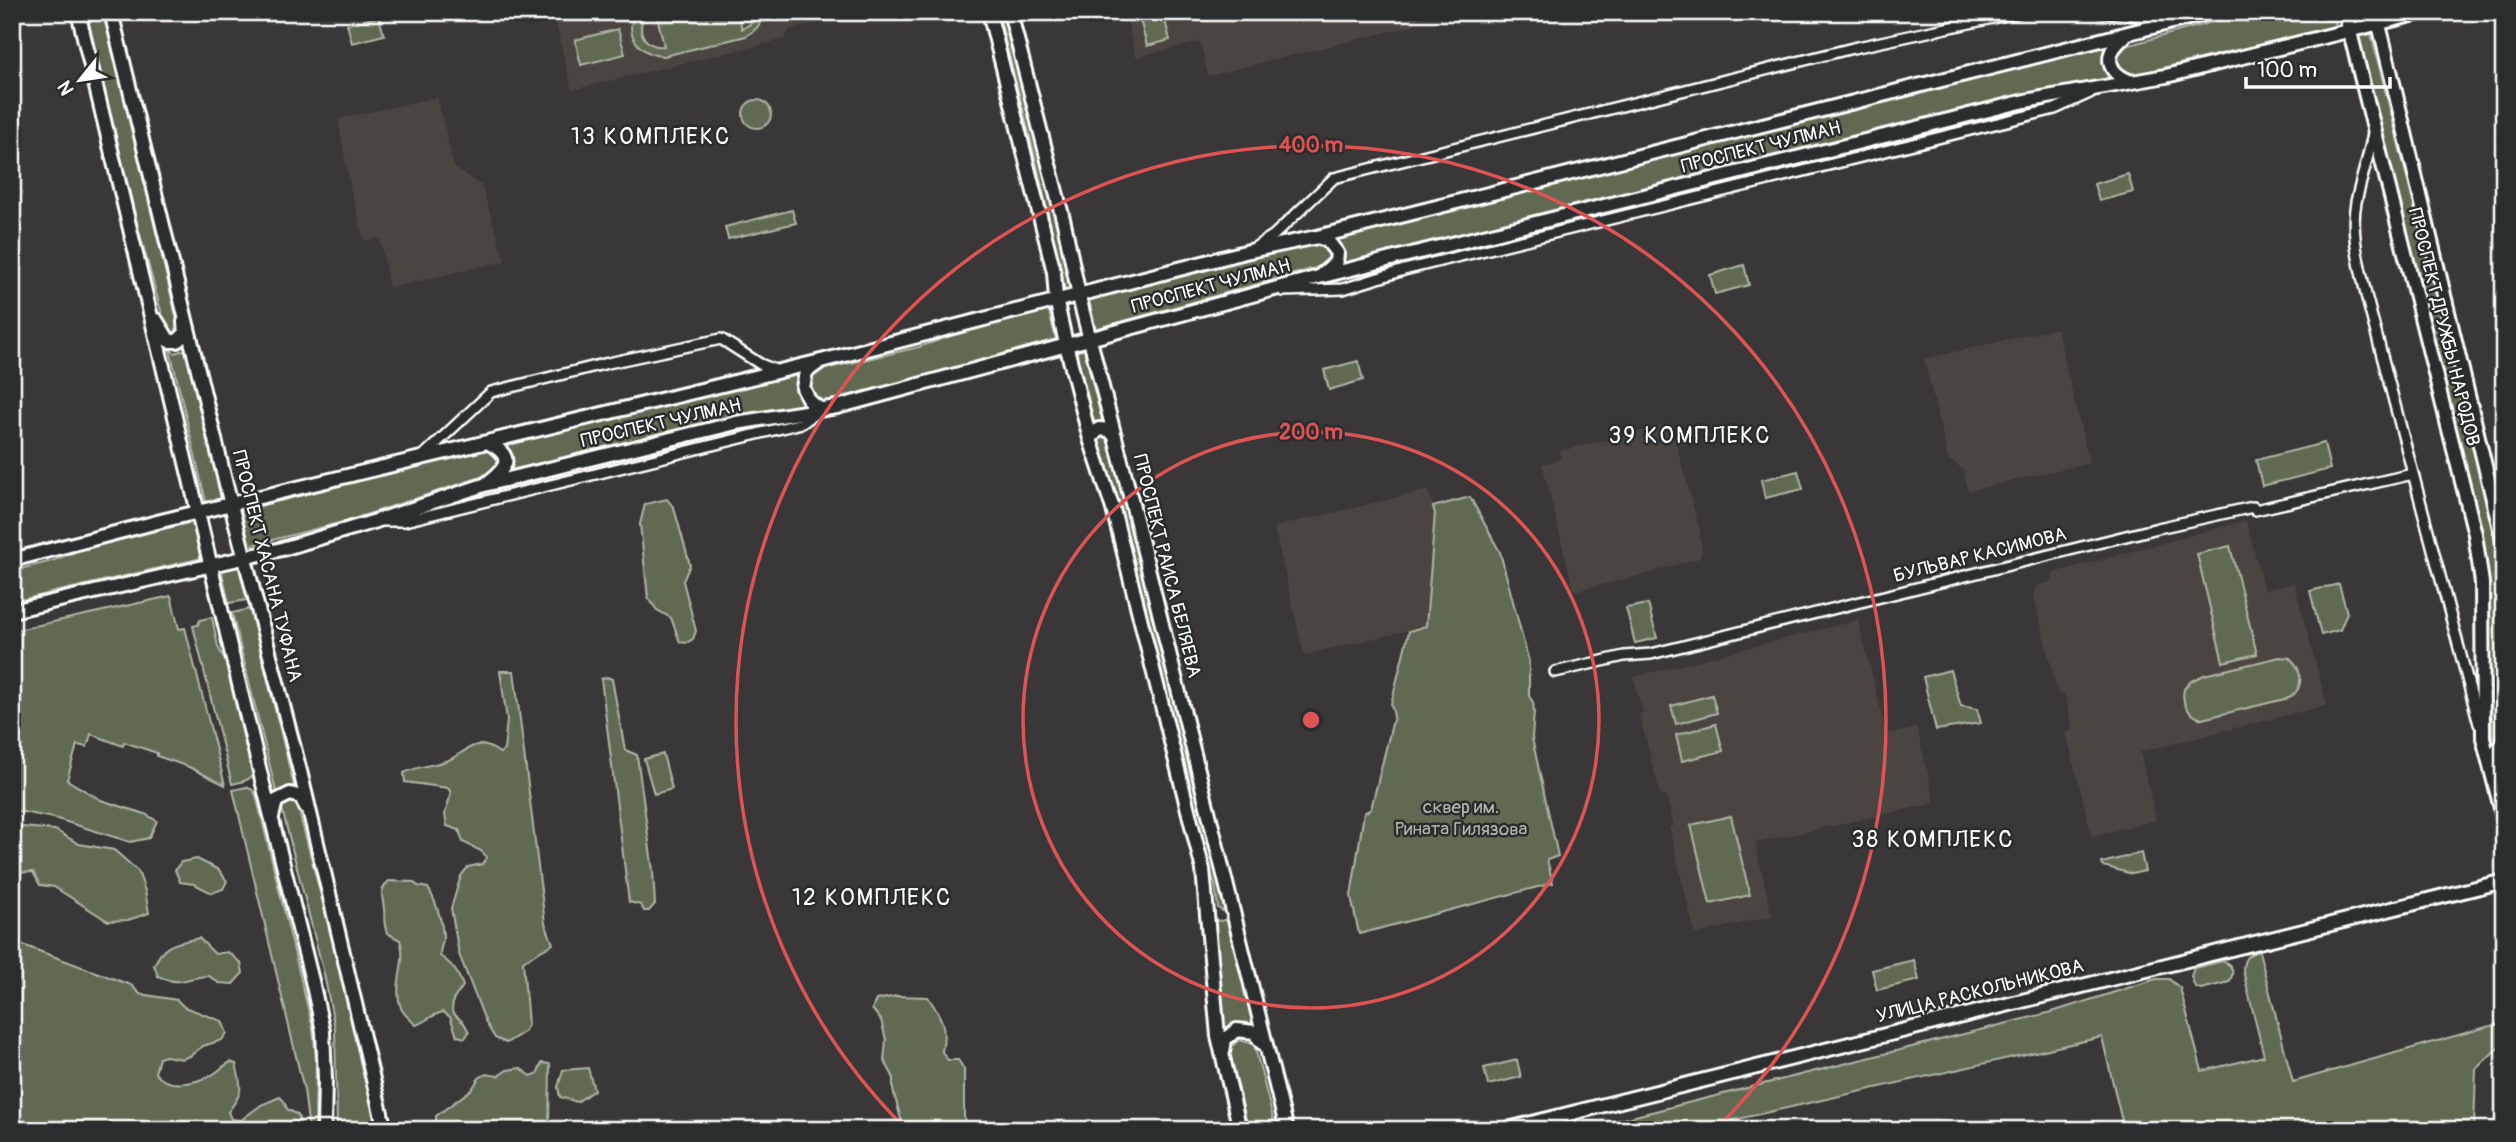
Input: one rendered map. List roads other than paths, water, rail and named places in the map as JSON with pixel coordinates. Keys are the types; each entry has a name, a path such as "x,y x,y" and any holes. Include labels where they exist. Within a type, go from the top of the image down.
{"main road":[{"path":"79,12 323,1031 324,1130"},
{"name":"ПРОСПЕКТ ХАСАНА ТУФАНА","path":"111,12 230,505 310,814 385,1130"},
{"name":"ПРОСПЕКТ РАИСА БЕЛЯЕВА","path":"989,12 1054,272 1056,299 1066,344 1090,439 1113,509 1203,870 1218,1036 1240,1130"},
{"name":"ПРОСПЕКТ РАИСА БЕЛЯЕВА","path":"1010,12 1065,223 1090,338 1287,1130"},
{"name":"ПРОСПЕКТ ЧУЛМАН","path":"12,560 775,370 821,361 1079,293 1317,237 2212,12"},
{"name":"ПРОСПЕКТ ДРУЖБЫ НАРОДОВ","path":"2345,12 2475,534 2482,583 2483,738 2504,820"},
{"name":"ПРОСПЕКТ ЧУЛМАН","path":"12,611 245,558 376,521 484,485 736,423 820,410 1315,278 2025,101 2132,82 2349,31 2378,18 2424,12"},
{"name":"ПРОСПЕКТ ДРУЖБЫ НАРОДОВ","path":"2378,18 2504,545"},
{"path":"2127,34 2114,45 2110,64 2120,78 2132,82"},
{"path":"1315,278 1330,270 1336,262 1337,253 1327,240 1317,237"},
{"path":"150,311 169,341 177,341 185,334 182,304"},
{"path":"820,410 810,402 803,388 806,372 821,361"},
{"path":"1090,439 1094,432 1104,428 1115,436"},
{"path":"484,485 503,471 506,464 500,449 489,443"},
{"path":"2492,776 2496,752 2504,743"},
{"path":"272,817 276,801 290,793 300,797 310,814"},
{"name":"УЛИЦА РАСКОЛЬНИКОВА","path":"1504,1130 2501,880"},
{"path":"1208,908 1215,916 1220,917 1231,908"},
{"path":"1222,1058 1225,1039 1237,1030 1254,1032 1266,1049"}],"street":[{"path":"1250,251 1274,235 1334,178 1853,48 2021,12"},
{"path":"2099,12 2184,20"},
{"path":"1271,291 1343,289 1404,270 2055,109 2100,88"},
{"path":"2374,127 2368,163 2356,203 2356,248 2483,738"},
{"path":"422,457 441,442 491,392 595,366 721,339 760,365 775,370"},
{"path":"376,521 405,520 802,423 820,410"},
{"name":"БУЛЬВАР КАСИМОВА","path":"1555,672 1624,656 1651,654 2158,528 2253,507 2255,510 2413,474"}],"district":[{"name":"13 КОМПЛЕКС","path":"651,136"},
{"name":"39 КОМПЛЕКС","path":"1690,435"},
{"name":"38 КОМПЛЕКС","path":"1933,839"},
{"name":"12 КОМПЛЕКС","path":"872,897"}],"park label":[{"name":"сквер им. Рината Гилязова","path":"1461,818"}]}
